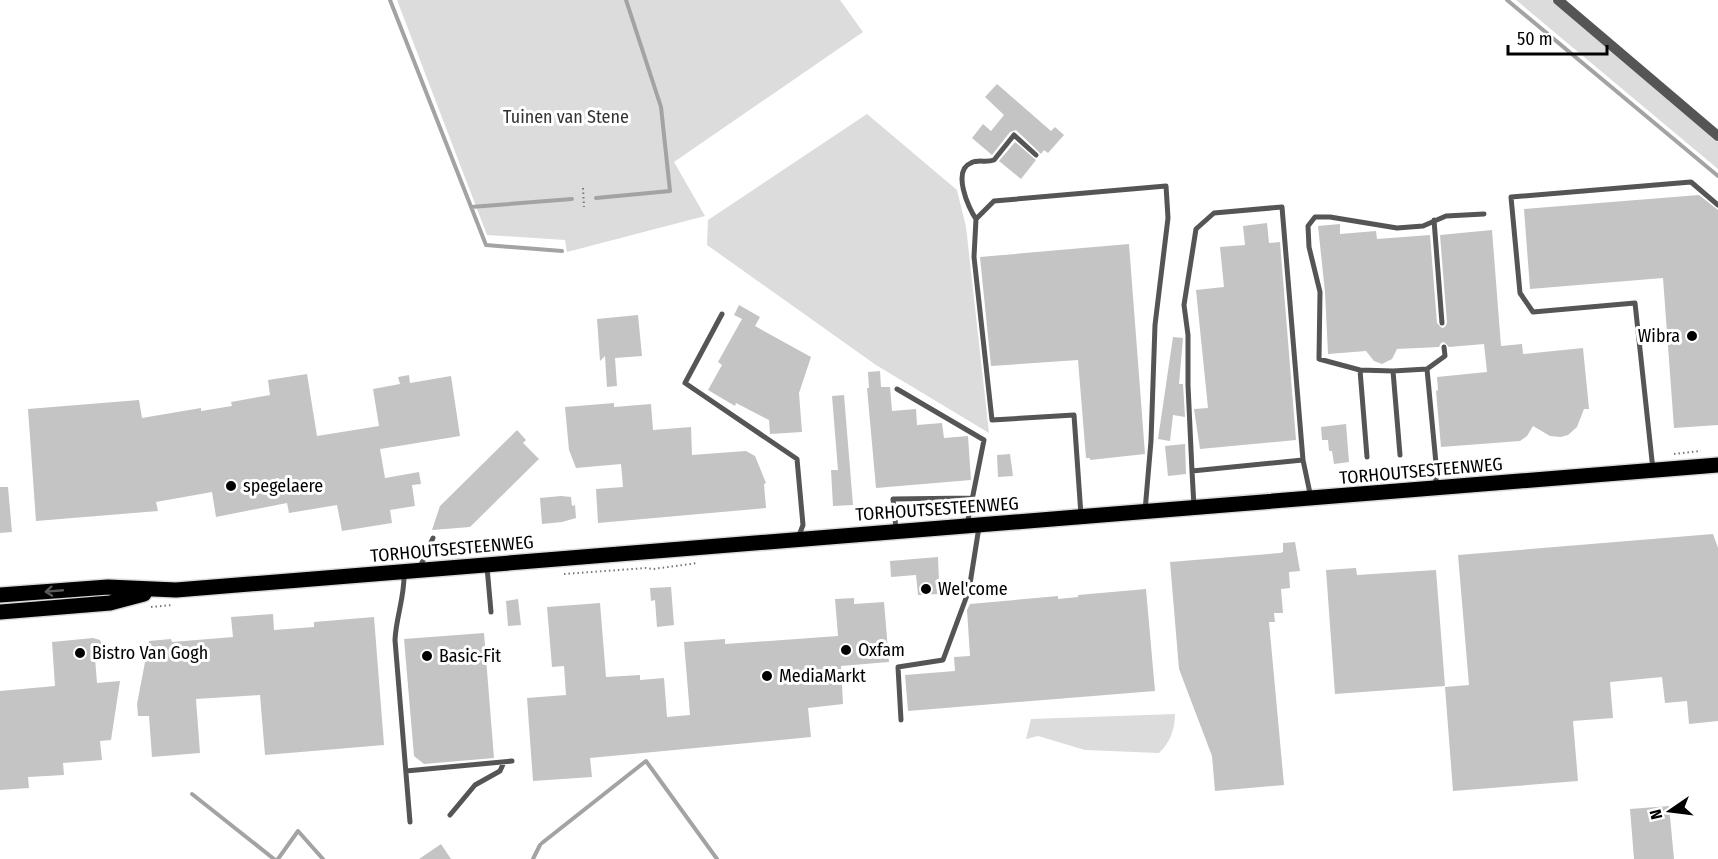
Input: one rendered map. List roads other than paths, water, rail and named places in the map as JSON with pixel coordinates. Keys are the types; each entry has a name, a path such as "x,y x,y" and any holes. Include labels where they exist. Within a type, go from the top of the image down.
{"main road":[{"name":"TORHOUTSESTEENWEG","path":"0,596 108,587 159,590 411,572 1718,465"},
{"name":"TORHOUTSESTEENWEG","path":"0,612 110,603 159,590"}],"street":[{"path":"1558,0 1718,136"}],"lane":[{"path":"976,219 969,210 963,187 964,169 967,164 974,161 994,160 1014,135 1036,155"},
{"path":"1653,471 1635,303 1533,312 1520,293 1511,197 1691,182 1718,205"},
{"path":"1081,518 1074,415 992,420 974,257 976,219 993,201 1166,186 1168,218 1155,325 1151,441 1145,512"},
{"path":"1195,508 1188,385 1188,335 1184,305 1196,229 1214,213 1282,207 1303,460 1311,499"},
{"path":"1444,347 1445,356 1427,369 1360,370 1319,359 1320,292 1309,247 1308,226 1315,217 1330,217 1397,228 1423,226 1446,216 1484,214"},
{"path":"1434,220 1442,323"},
{"path":"722,314 685,383 796,459 803,525 797,540"},
{"path":"1427,369 1437,474 1434,490"},
{"path":"1360,370 1367,457"},
{"path":"1392,371 1400,455"},
{"path":"897,389 984,440 972,498 973,526 969,590 943,660 898,667 901,720"},
{"path":"1192,471 1303,460"},
{"path":"896,532 893,499 972,498"},
{"path":"410,822 395,624 411,572 433,538"},
{"path":"487,566 490,612"},
{"path":"406,771 512,761"},
{"path":"450,815 475,785 500,771 504,762"}],"waterway":[{"path":"390,0 486,245 562,251"},
{"path":"596,198 670,191 661,107 626,0"},
{"path":"1507,0 1718,176"},
{"path":"471,207 572,199"},
{"path":"542,843 646,761 717,859"},
{"path":"192,794 274,859"},
{"path":"278,859 298,831 323,859"},
{"path":"533,859 540,845"}],"place":[{"name":"Wibra","path":"1692,336"},
{"name":"spegelaere","path":"231,486"},
{"name":"Wel'come","path":"926,589"},
{"name":"Oxfam","path":"846,650"},
{"name":"Bistro Van Gogh","path":"80,653"},
{"name":"Basic-Fit","path":"427,656"},
{"name":"MediaMarkt","path":"767,676"}],"park label":[{"name":"Tuinen van Stene","path":"566,117"}]}
